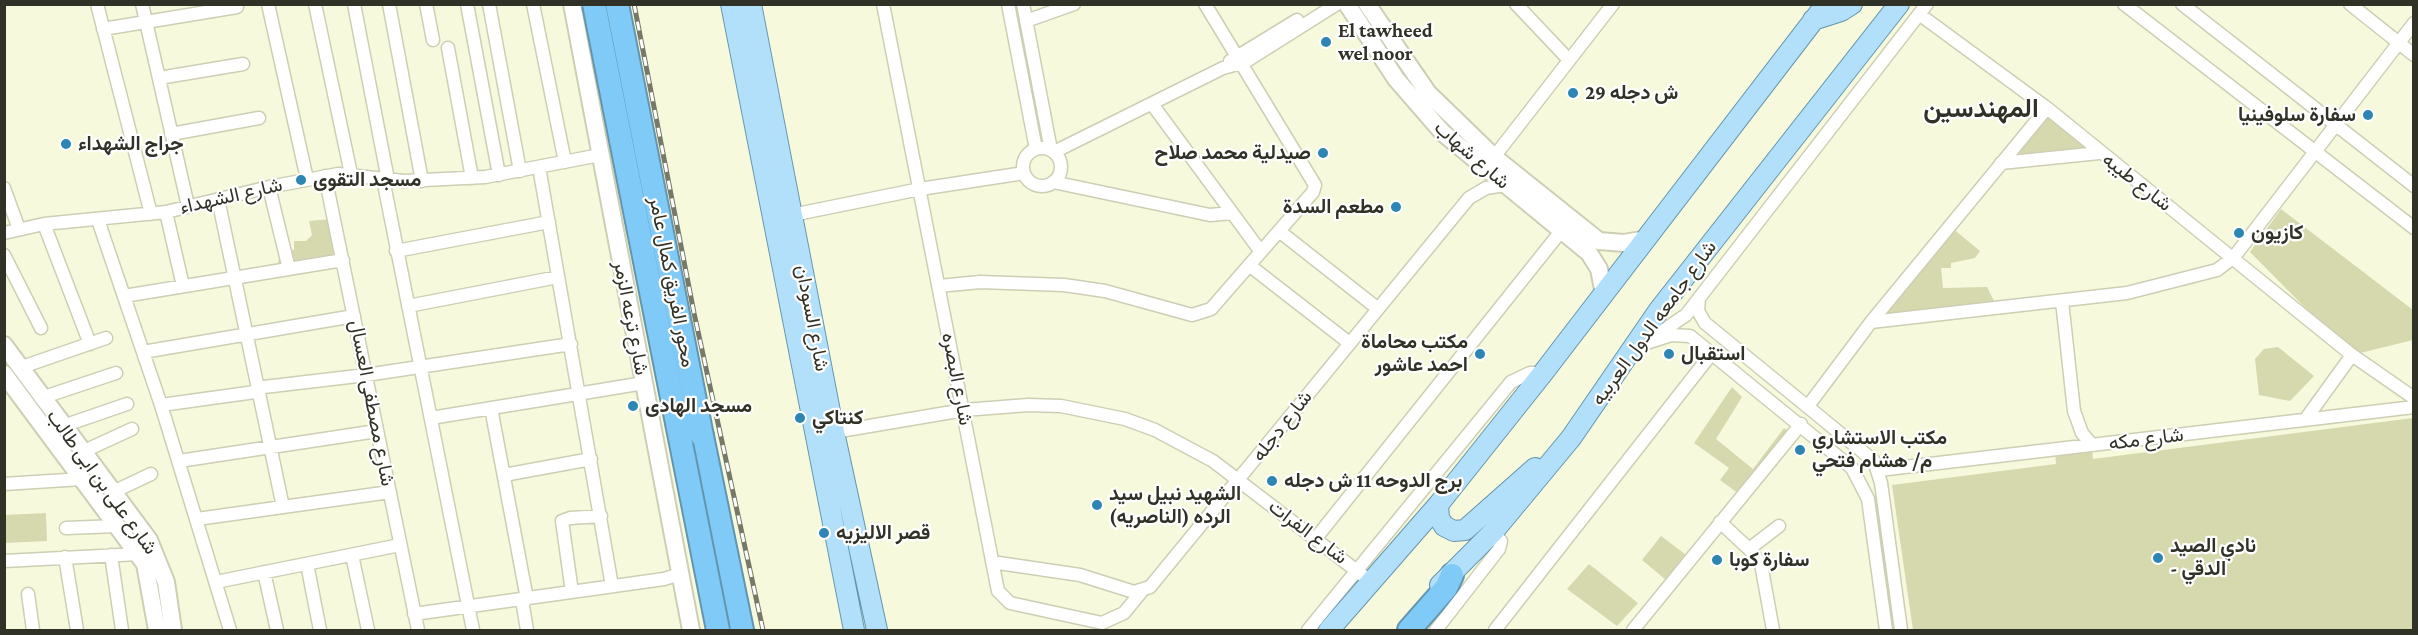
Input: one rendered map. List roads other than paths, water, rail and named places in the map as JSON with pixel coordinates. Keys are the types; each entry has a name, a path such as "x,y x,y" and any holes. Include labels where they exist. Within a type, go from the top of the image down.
{"highway":[{"name":"محور الفريق كمال عامر","path":"594,4 718,630"},
{"name":"محور الفريق كمال عامر","path":"617,4 742,630"},
{"path":"1409,630 1446,588 1452,575"}],"main road":[{"name":"شارع السودان","path":"731,4 784,217 877,630"},
{"name":"شارع السودان","path":"751,4 784,217 854,630"},
{"path":"1329,630 1364,576 1438,505 1543,373 1821,12 1833,15 1852,4"},
{"path":"1878,4 1882,13 1881,27"},
{"name":"شارع جامعه الدول العربيه","path":"1397,630 1493,532 1571,438 1638,340 1899,4"},
{"path":"1438,505 1439,518 1444,526 1454,531 1465,530 1571,438"},
{"path":"840,557 852,573 865,630"}],"street":[{"path":"97,4 151,214"},
{"path":"142,4 188,206"},
{"path":"268,4 307,179"},
{"path":"315,4 351,174"},
{"path":"354,4 386,180 396,251 473,630"},
{"path":"389,4 422,181"},
{"path":"426,4 433,40"},
{"path":"467,4 499,176"},
{"path":"489,4 520,171"},
{"path":"534,4 565,162"},
{"name":"شارع ترعه الزمر","path":"572,4 691,630"},
{"name":"شارع البصره","path":"883,4 998,591 1002,599 1010,603 1096,623 1109,622 1117,618 1143,591"},
{"path":"1008,4 1036,149"},
{"path":"1023,4 1053,151 1061,164 1060,171 1053,182 1046,185 1032,183 1023,173 1023,163 1028,154 1036,149 1053,151 1152,104 1237,61 1337,4"},
{"path":"1026,21 1074,4"},
{"path":"939,286 1001,282 1064,285 1105,291 1199,315 1211,309 1313,192 1315,184 1237,61 1205,4"},
{"path":"1237,61 1322,4"},
{"name":"شارع شهاب","path":"1347,4 1419,108 1443,133 1562,230 1594,247"},
{"path":"1515,4 1569,60"},
{"path":"1494,157 1613,4"},
{"path":"2124,4 2414,228"},
{"path":"2182,4 2414,186"},
{"path":"2350,4 2414,55"},
{"name":"شارع شهاب","path":"1368,5 1428,93 1494,157 1594,247 1604,294"},
{"path":"103,29 237,7"},
{"path":"1638,340 1676,324 1699,298 1923,9"},
{"name":"شارع طيبه","path":"1923,9 2047,108 2099,153 2234,257 2352,355 2414,398"},
{"path":"582,55 590,30 594,24 605,18 618,19 631,39"},
{"path":"1871,322 2127,293 2192,279 2217,270 2234,257 2334,124 2414,23"},
{"path":"448,48 472,178"},
{"path":"159,78 243,64"},
{"path":"1152,104 1261,252"},
{"path":"1808,406 1871,322 2047,108"},
{"path":"171,134 259,118"},
{"path":"2001,163 2099,153"},
{"name":"شارع الشهداء","path":"4,232 44,224 166,212 268,187 325,176 351,174 386,180 422,181 499,176 600,155"},
{"path":"539,167 612,586"},
{"path":"784,217 920,189 1023,173"},
{"name":"شارع مصطفى العسال","path":"325,176 417,630"},
{"path":"1053,182 1210,215 1232,213"},
{"name":"شارع دجله","path":"1143,591 1150,587 1239,480 1348,342 1469,198 1486,188 1505,184"},
{"path":"268,187 289,269"},
{"path":"4,188 19,229"},
{"path":"218,199 283,507"},
{"path":"166,212 183,286"},
{"path":"98,220 161,405 230,630"},
{"path":"396,251 549,222"},
{"path":"44,224 90,344"},
{"path":"1316,538 1562,230"},
{"path":"1279,231 1377,308"},
{"path":"1594,247 1647,239"},
{"path":"4,255 41,328"},
{"path":"124,296 343,261"},
{"path":"1249,265 1348,342"},
{"path":"408,306 558,277"},
{"path":"1699,298 1698,311 1705,323 1867,454 1879,470 1901,630"},
{"path":"2062,301 2074,411 2082,432 2092,445"},
{"path":"143,352 354,316"},
{"path":"1690,336 1695,324 1705,323"},
{"path":"1638,340 1671,335 1690,336 1844,459 1864,488 1886,630"},
{"path":"12,371 106,338"},
{"path":"161,405 259,391 264,387 420,368 571,344"},
{"name":"شارع على بن ابى طالب","path":"4,345 12,371 82,479 139,554 148,576 156,630"},
{"path":"1495,630 1712,353"},
{"path":"2305,420 2352,355"},
{"name":"شارع على بن ابى طالب","path":"12,371 41,398 113,492 156,553 166,582 173,630"},
{"path":"41,398 116,373"},
{"path":"1308,630 1364,576 1511,382 1530,373 1543,373"},
{"path":"431,418 580,393 645,389 662,405 674,406 685,401 696,387"},
{"path":"63,426 127,404"},
{"name":"شارع الفرات","path":"834,432 963,410 1028,405 1093,411 1125,419 1165,435 1213,461 1364,576"},
{"name":"شارع مكه","path":"1879,470 2414,406"},
{"path":"491,408 504,475 527,630"},
{"path":"652,428 662,420 680,417 697,422 706,431"},
{"path":"1633,630 1801,424"},
{"path":"82,452 132,429"},
{"path":"179,461 377,431"},
{"path":"504,475 591,459"},
{"path":"113,492 151,474"},
{"path":"4,484 82,479"},
{"path":"197,519 390,492"},
{"path":"572,592 562,522 570,518 601,516"},
{"path":"1720,522 1749,549 1763,570 1773,630"},
{"path":"66,528 117,526"},
{"path":"1749,549 1779,526"},
{"path":"1436,630 1499,549 1501,541 1493,532"},
{"path":"216,582 400,545"},
{"path":"4,561 139,554"},
{"path":"111,555 122,630"},
{"path":"352,555 368,630"},
{"path":"65,558 77,630"},
{"path":"992,562 1070,573 1108,582 1134,592 1143,591"},
{"path":"307,564 320,630"},
{"path":"264,572 278,630"},
{"path":"414,614 680,574"},
{"path":"28,594 33,630"}],"railway":[{"path":"634,4 694,313 763,630"}],"place":[{"name":"El tawheed wel noor","path":"1326,42"},
{"name":"29 ش دجله","path":"1573,93"},
{"name":"سفارة سلوفينيا","path":"2368,115"},
{"name":"جراج الشهداء","path":"66,144"},
{"name":"صيدلية محمد صلاح","path":"1323,153"},
{"name":"مسجد التقوى","path":"301,180"},
{"name":"مطعم السدة","path":"1396,207"},
{"name":"كازيون","path":"2239,233"},
{"name":"مكتب محاماة احمد عاشور","path":"1480,354"},
{"name":"استقبال","path":"1669,354"},
{"name":"مسجد الهادى","path":"633,406"},
{"name":"كنتاكي","path":"800,418"},
{"name":"مكتب الاستشاري م/ هشام فتحي","path":"1800,450"},
{"name":"برج الدوحه 11 ش دجله","path":"1272,481"},
{"name":"الشهيد نبيل سيد الرده (الناصريه)","path":"1097,505"},
{"name":"قصر الاليزيه","path":"824,533"},
{"name":"نادي الصيد - الدقي","path":"2158,558"},
{"name":"سفارة كوبا","path":"1717,560"}],"district":[{"name":"المهندسين","path":"1981,109"}]}
